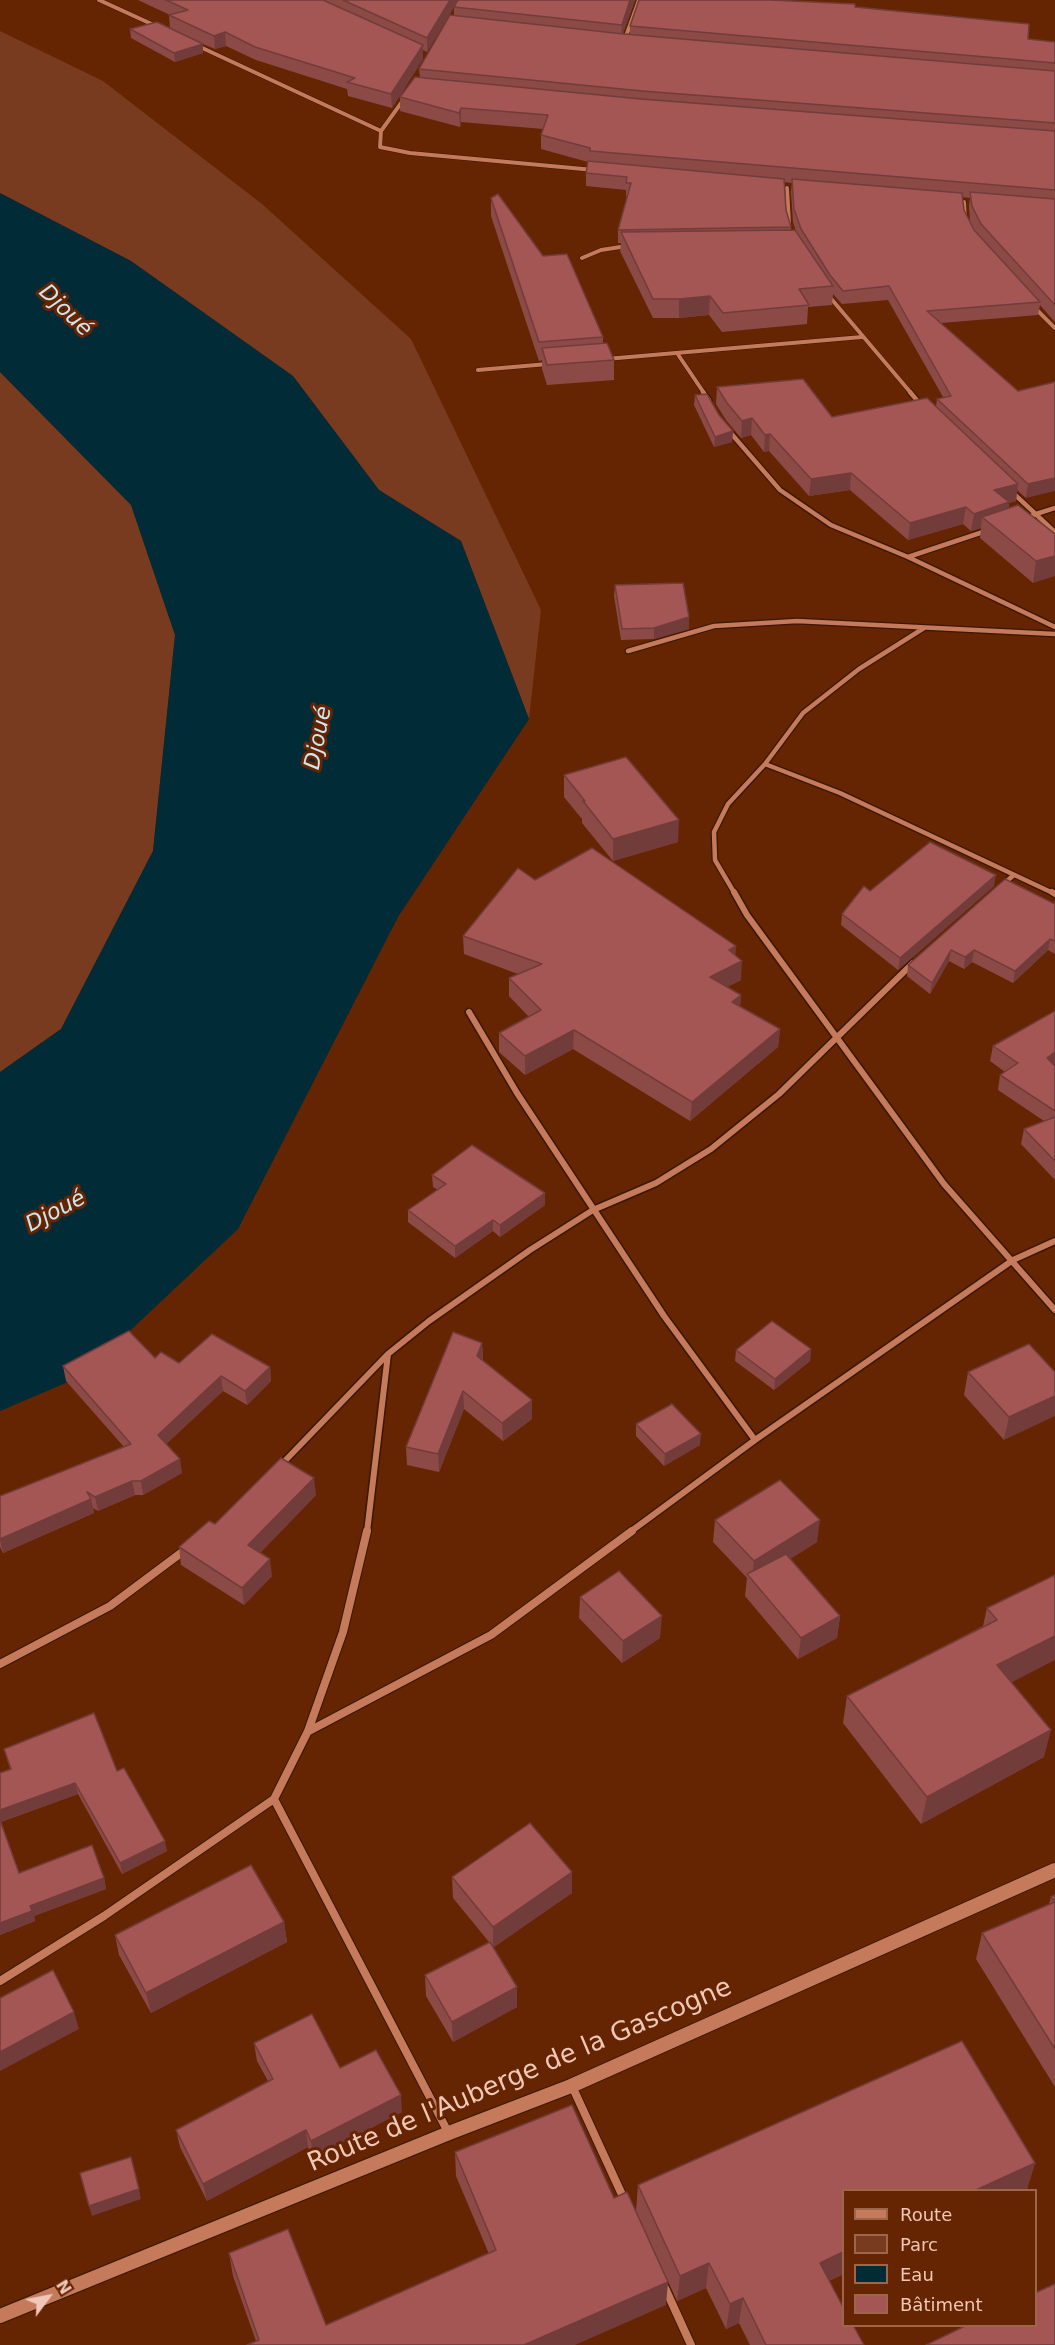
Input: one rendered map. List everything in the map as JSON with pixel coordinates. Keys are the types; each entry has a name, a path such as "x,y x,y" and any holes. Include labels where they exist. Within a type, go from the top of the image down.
{"street":[{"path":"99,0 164,30"},
{"path":"624,43 639,0"},
{"path":"197,45 381,131"},
{"path":"406,95 381,131 380,147 389,150 598,170"},
{"path":"775,187 798,189"},
{"path":"787,188 792,233"},
{"path":"954,201 975,203"},
{"path":"963,202 966,222"},
{"path":"582,258 601,250 636,246"},
{"path":"825,291 922,407"},
{"path":"1029,302 1055,328"},
{"path":"595,360 862,338"},
{"path":"677,353 714,407"},
{"path":"478,370 560,363"},
{"path":"722,423 780,490 831,525 908,557 1055,627"},
{"path":"1004,484 1055,532"},
{"path":"1025,518 1055,508"},
{"path":"908,557 993,529"},
{"path":"628,651 714,626 797,621 1055,634"},
{"path":"924,628 859,669 803,713 765,764 728,804 714,832 715,860 747,915 944,1184 1055,1310"},
{"path":"765,764 840,793 1055,894"},
{"path":"997,889 1014,874"},
{"path":"276,1469 388,1354 429,1321 530,1250 592,1210 656,1183 711,1149 779,1094 923,953"},
{"path":"469,1012 517,1093 592,1210 663,1316 755,1440"},
{"path":"308,1731 491,1635 755,1440 1013,1260 1055,1241"},
{"path":"0,1981 104,1916 274,1798 308,1731 343,1632 367,1534 388,1354"},
{"path":"0,1664 110,1606 193,1544"},
{"path":"274,1798 449,2133"},
{"name":"Route de l'Auberge de la Gascogne","path":"0,2316 449,2133 571,2086 1055,1870"},
{"path":"571,2086 626,2204"},
{"path":"661,2280 691,2345"}],"green space":[{"path":"0,31 103,81 262,204 411,339 541,610 529,719 461,541 379,490 293,376 131,261 0,193"},
{"path":"0,372 131,505 175,635 153,851 61,1029 0,1072"}],"water":[{"name":"Djoué","path":"0,193 131,261 293,376 379,490 461,541 529,719 398,917 238,1229 82,1376 0,1411 0,1072 61,1029 153,851 175,635 131,505 0,372"}],"building":[{"path":"166,0 323,0 423,45 391,94 347,82 355,78 255,47 225,32 214,36 169,15 188,10"},
{"path":"343,0 450,0 427,38"},
{"path":"458,0 630,0 622,25 454,7"},
{"path":"639,0 771,0 855,4 855,7 1029,24 1028,39 1055,42 1055,63 630,26"},
{"path":"450,15 624,34 1055,71 1055,123 642,91 419,69"},
{"path":"157,22 203,44 174,53 130,29"},
{"path":"415,77 641,99 1055,131 1055,190 590,151 590,148 541,135 548,115 461,108 459,113 400,97"},
{"path":"588,161 784,179 786,210 791,227 618,230 631,183 626,183 627,177 586,173"},
{"path":"792,179 962,193 964,210 974,230 1040,302 927,311 1018,391 1055,382 1055,478 1028,484 937,399 951,396 889,286 843,291 801,229 794,209"},
{"path":"970,192 1055,199 1055,305 981,224 972,206"},
{"path":"498,194 543,256 567,254 603,337 539,342 491,198"},
{"path":"795,230 833,286 799,289 809,305 723,313 710,296 653,299 621,232"},
{"path":"607,343 614,360 547,365 542,348"},
{"path":"803,379 832,417 927,398 1018,484 994,490 1009,502 974,514 966,507 910,523 851,473 811,479 770,434 765,435 752,418 742,421 717,387"},
{"path":"707,394 719,415 733,431 715,437 695,395"},
{"path":"1018,505 1055,534 1055,556 1036,561 982,517"},
{"path":"683,583 689,617 654,628 622,629 615,585"},
{"path":"626,757 679,820 613,839 564,775"},
{"path":"930,842 996,875 900,958 842,914 864,886 870,891"},
{"path":"592,848 736,946 729,950 742,961 710,977 741,995 732,1002 780,1029 692,1102 574,1030 525,1056 499,1033 541,1010 509,978 542,964 463,936 518,868 535,880"},
{"path":"1005,879 1055,904 1055,941 1050,939 1015,971 974,950 965,957 951,950 932,983 908,965"},
{"path":"1055,1011 1055,1052 1047,1058 1055,1066 1055,1111 1000,1075 1018,1063 993,1046"},
{"path":"1055,1117 1055,1161 1024,1129"},
{"path":"472,1145 545,1193 500,1225 493,1220 455,1246 408,1210 446,1184 432,1175"},
{"path":"772,1321 811,1349 775,1379 736,1350"},
{"path":"129,1331 155,1358 161,1352 179,1363 212,1334 270,1367 245,1391 221,1376 158,1435 180,1459 141,1481 132,1481 95,1497 87,1492 91,1499 0,1539 0,1496 131,1444 63,1366"},
{"path":"453,1332 482,1343 477,1356 532,1400 502,1423 463,1391 438,1454 406,1447"},
{"path":"1029,1344 1055,1372 1055,1396 1009,1417 968,1372"},
{"path":"672,1404 701,1434 665,1454 636,1424"},
{"path":"281,1458 314,1478 248,1545 270,1559 242,1588 179,1547 209,1521 215,1524"},
{"path":"780,1480 820,1520 754,1561 715,1520"},
{"path":"786,1554 840,1616 801,1638 747,1574"},
{"path":"619,1571 662,1616 623,1641 580,1597"},
{"path":"1055,1575 1055,1636 997,1665 1051,1730 927,1797 847,1696 997,1620 987,1608"},
{"path":"94,1713 117,1771 124,1768 165,1841 120,1863 75,1783 0,1810 0,1773 11,1769 4,1749"},
{"path":"0,1820 19,1873 92,1845 104,1878 30,1906 32,1911 0,1923"},
{"path":"530,1823 572,1872 493,1927 452,1877"},
{"path":"251,1865 284,1922 146,1993 115,1935"},
{"path":"1055,1902 1055,2049 982,1933"},
{"path":"490,1942 517,1987 452,2022 425,1975"},
{"path":"53,1970 74,2012 0,2052 0,1998"},
{"path":"312,2014 340,2068 376,2050 401,2095 311,2141 306,2130 203,2184 176,2130 273,2079 254,2043"},
{"path":"962,2041 1035,2163 978,2189 842,2189 842,2252 820,2263 842,2305 842,2327 854,2327 864,2345 766,2345 743,2298 730,2304 709,2263 680,2276 638,2185"},
{"path":"572,2105 614,2198 627,2192 668,2282 524,2345 247,2345 259,2340 229,2253 288,2229 326,2325 496,2250 455,2152"},
{"path":"131,2157 139,2189 89,2206 80,2173"},
{"path":"1055,2284 1055,2345 926,2345 963,2327 1037,2327 1037,2292"}]}
